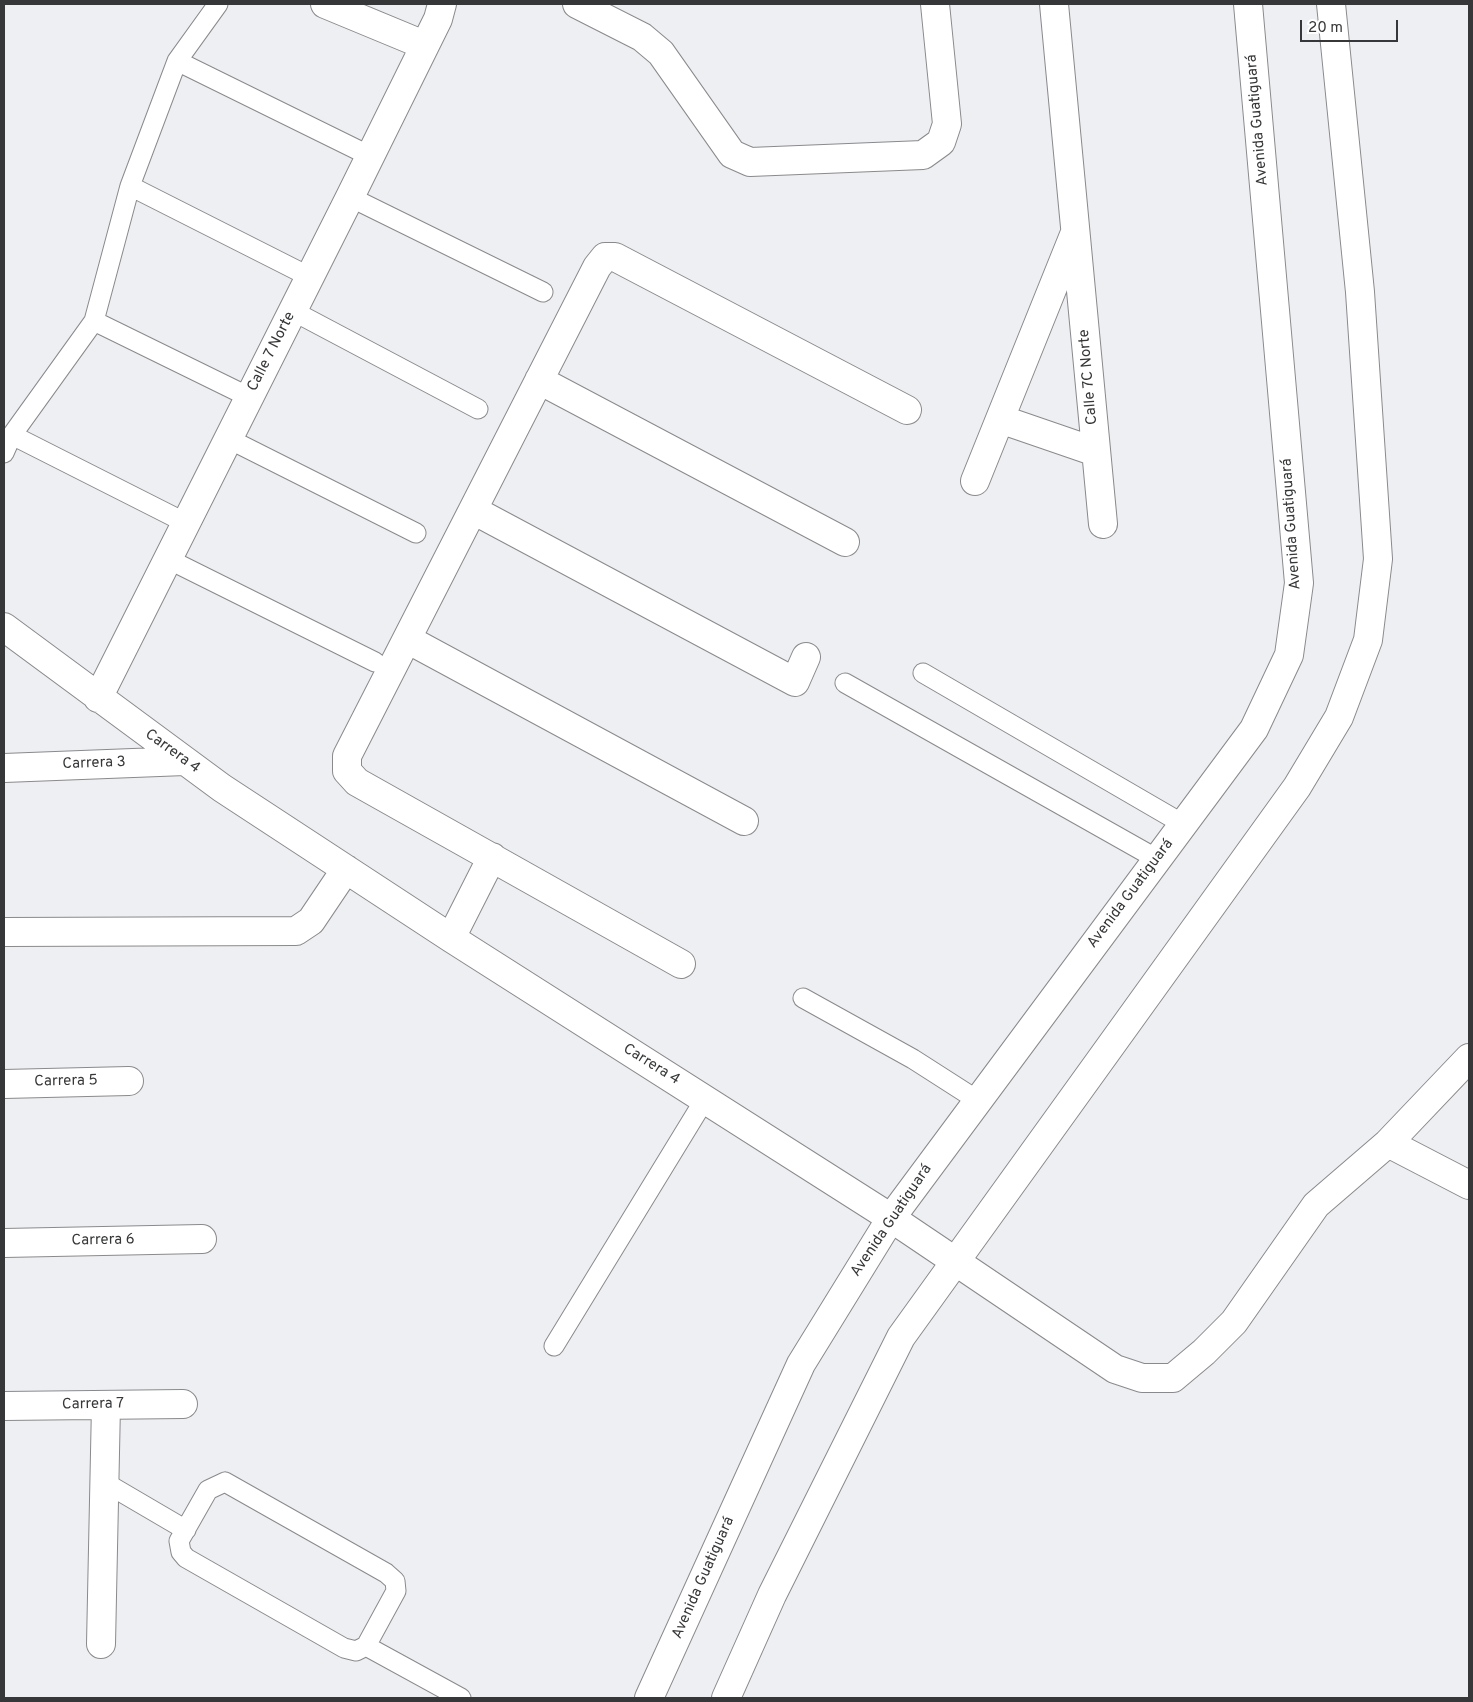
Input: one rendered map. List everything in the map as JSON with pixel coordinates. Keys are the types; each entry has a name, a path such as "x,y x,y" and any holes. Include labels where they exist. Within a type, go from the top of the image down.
{"street":[{"path":"325,4 424,45"},
{"name":"Calle 7 Norte","path":"98,698 350,197 442,4"},
{"path":"577,4 642,37 661,53 732,154 750,162 924,155 941,142 947,124 935,4"},
{"name":"Calle 7C Norte","path":"1054,4 1103,524"},
{"name":"Avenida Guatiguará","path":"649,1698 801,1364 891,1218 1254,729 1289,655 1299,583 1248,4"},
{"path":"726,1698 772,1595 901,1337 1297,787 1339,717 1368,640 1378,559 1360,292 1331,4"},
{"name":"Calle 7C Norte","path":"975,481 1075,231"},
{"path":"681,964 357,782 348,771 347,756 597,267 605,257 615,257 907,410"},
{"path":"539,380 845,542"},
{"path":"1000,419 1096,452"},
{"path":"473,510 795,682 806,657"},
{"name":"Carrera 4","path":"4,627 222,788 451,938 891,1218 1115,1369 1142,1378 1173,1378 1234,1322 1316,1205 1388,1143 1469,1058"},
{"path":"407,639 744,821"},
{"name":"Carrera 3","path":"4,768 185,761"},
{"path":"451,938 492,858"},
{"path":"4,932 296,931 312,921 346,869"},
{"name":"Carrera 5","path":"4,1084 129,1081"},
{"path":"1388,1143 1469,1185"},
{"name":"Carrera 6","path":"4,1243 202,1239"},
{"name":"Carrera 7","path":"4,1406 183,1404"},
{"path":"101,1644 106,1405"}],"lane":[{"path":"4,453 12,435 94,321 130,186 177,61 218,4"},
{"path":"177,61 370,156"},
{"path":"130,186 310,277"},
{"path":"350,197 544,292"},
{"path":"292,311 478,409"},
{"path":"94,321 249,397"},
{"path":"12,435 186,523"},
{"path":"229,439 416,533"},
{"path":"168,559 375,662"},
{"path":"923,673 1183,824"},
{"path":"844,683 1157,859"},
{"path":"803,998 913,1059 977,1100"},
{"path":"554,1346 705,1100"},
{"path":"104,1482 186,1530"},
{"path":"225,1482 386,1573 395,1581 396,1591 366,1646 356,1651 344,1648 186,1558 181,1552 179,1542 208,1490 225,1482"},
{"path":"366,1646 461,1698"}]}
